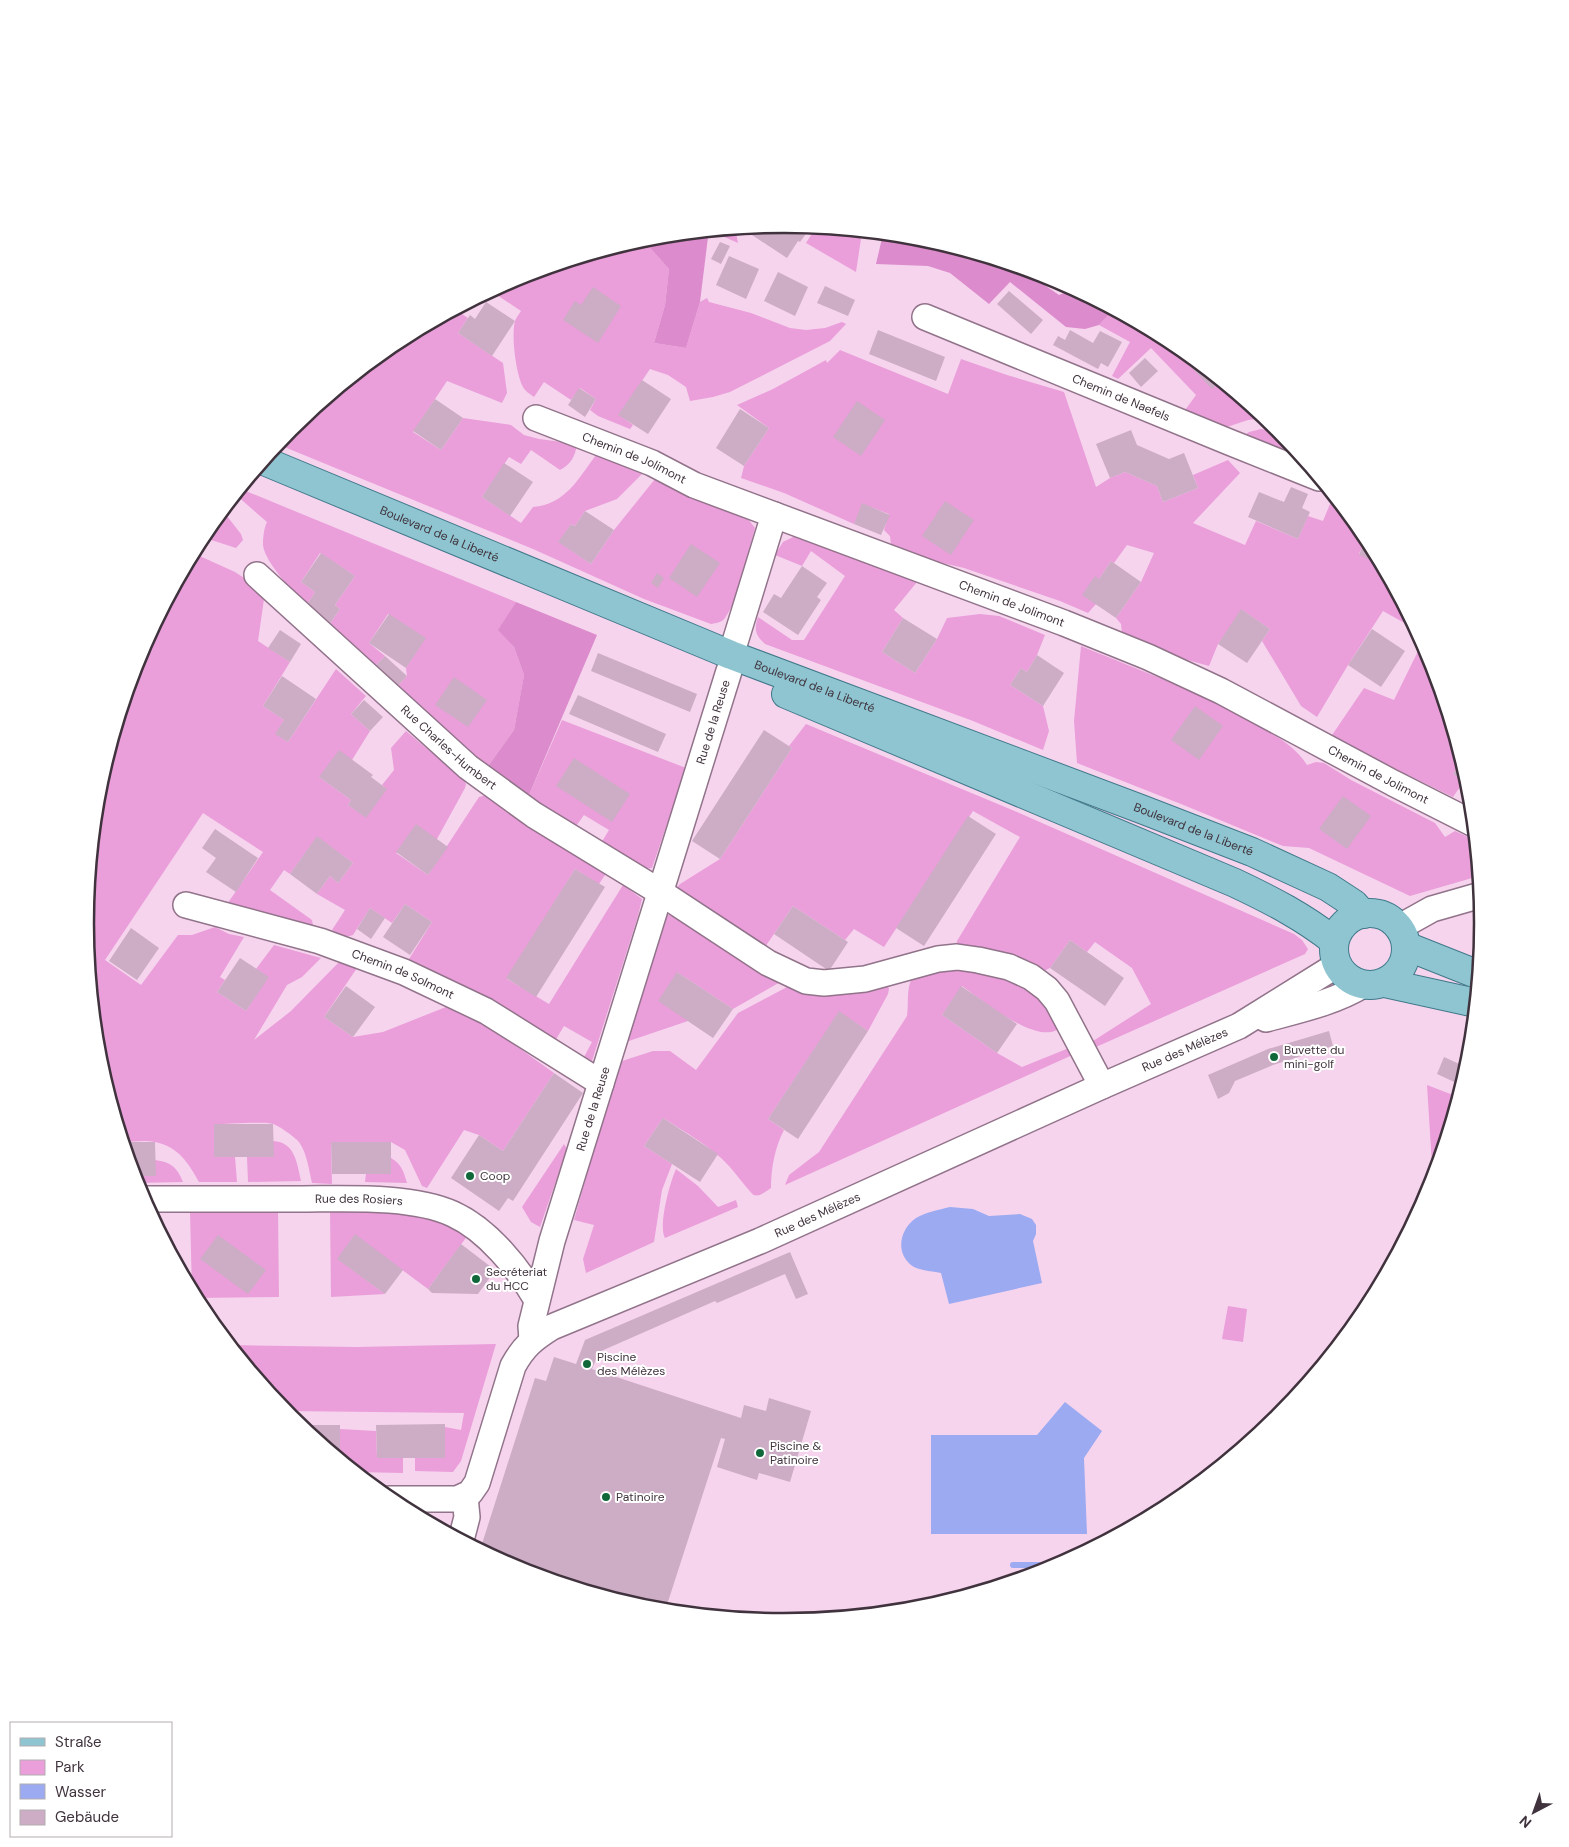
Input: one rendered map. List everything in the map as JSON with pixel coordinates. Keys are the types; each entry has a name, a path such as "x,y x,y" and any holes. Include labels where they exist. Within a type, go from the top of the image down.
{"main road":[{"name":"Boulevard de la Liberté","path":"269,463 1236,883 1308,921 1336,953"},
{"name":"Boulevard de la Liberté","path":"259,475 730,663 1123,802 1252,852 1328,886 1354,904 1363,914"},
{"path":"1374,984 1394,976 1401,968 1405,958 1402,937 1392,921 1383,916 1363,914 1353,917 1338,931 1336,953 1343,974 1352,981 1470,1001"},
{"path":"1402,937 1474,972"}],"street":[{"name":"Chemin de Naefels","path":"925,316 1309,474"},
{"name":"Chemin de Jolimont","path":"536,418 652,463 694,485 1064,623 1148,657 1221,691 1467,820"},
{"name":"Rue de la Reuse","path":"532,1340 531,1326 552,1242 706,746 774,515"},
{"name":"Rue Charles-Humbert","path":"257,575 468,767 534,815 660,892"},
{"path":"660,892 768,962 806,980 824,983 847,982 865,979 938,959 978,960 1009,967 1031,977 1047,989 1057,1001 1102,1086"},
{"path":"1402,937 1432,909 1474,897"},
{"name":"Chemin de Solmont","path":"186,906 320,940 404,972 486,1011 601,1083"},
{"name":"Rue des Mélèzes","path":"1239,1026 1336,953"},
{"name":"Rue des Mélèzes","path":"532,1340 552,1327 760,1241 1239,1026 1316,1005 1374,984"},
{"name":"Rue des Rosiers","path":"151,1199 364,1199 437,1207 455,1214 471,1224 487,1238 524,1277 537,1300"},
{"path":"403,1499 457,1499 465,1497 470,1493 477,1483 513,1366 518,1356 532,1340"},
{"path":"462,1534 467,1517 465,1497"}],"green space":[{"path":"736,234 738,243 722,236"},
{"path":"812,234 861,237 856,272 806,243"},
{"path":"649,246 669,269 665,305 654,343 686,348 700,302 707,298 709,302 751,313 790,328 806,330 825,328 842,322 846,324 830,341 730,392 713,397 690,401 686,387 668,375 650,369 619,415 633,425 630,429 598,416 590,410 596,399 580,388 571,400 544,382 534,397 526,391 520,381 515,355 515,320 521,311 498,295 562,269"},
{"path":"461,313 468,318 458,333 503,363 507,393 502,403 447,381 413,432 441,450 463,418 511,425 524,435 577,444 572,460 560,470 531,450 521,464 509,457 482,497 521,523 533,507 544,505 563,496 577,481 596,455 642,474 617,499 585,511 575,526 571,524 559,542 591,564 614,530 655,479 745,515 755,528 731,609 723,620 711,624 644,599 533,549 285,447 329,404 364,375 401,349"},
{"path":"1109,314 1130,325 1205,375 1256,419 1224,428 1183,413 1196,395 1151,348 1118,379 1112,376 1130,342 1099,325"},
{"path":"840,350 948,394 961,359 1064,392 1096,487 1110,478 1125,472 1157,486 1163,502 1198,488 1193,475 1228,460 1240,473 1193,523 1245,545 1256,521 1298,539 1308,516 1323,521 1330,504 1335,506 1362,546 1359,554 1371,560 1407,624 1383,611 1317,717 1301,706 1262,641 1270,629 1242,610 1218,644 1209,666 1184,659 1122,633 1121,624 1116,618 1141,582 1154,553 1127,545 1114,563 1111,561 1099,579 1096,604 1088,613 1060,601 964,568 921,558 891,545 890,536 884,530 889,514 863,504 854,524 784,493 741,478 744,466 769,428 737,405 773,389 826,360 827,363"},
{"path":"1261,429 1268,430 1297,461 1239,439 1249,432"},
{"path":"246,491 516,602 499,630 514,647 524,675 514,730 486,769 396,688 407,676 406,668 425,638 388,614 369,643 385,656 373,668 329,625 340,609 335,605 355,576 320,553 301,582 315,592 306,606 281,577 265,552 263,545 267,522 240,498"},
{"path":"227,516 241,534 243,540 236,548 210,540"},
{"path":"797,535 809,536 917,582 894,610 903,618 882,652 915,673 937,639 947,618 980,614 999,616 1045,635 1037,655 1027,672 1021,668 1010,685 1043,706 1049,731 1043,750 973,721 765,644 756,632 758,617 792,640 804,640 845,576 811,551 802,566 775,555 783,542"},
{"path":"200,556 235,572 265,592 258,641 290,662 263,706 284,720 276,734 288,742 336,669 366,696 351,714 370,731 352,760 319,777 351,800 348,805 366,817 386,789 382,785 394,770 391,748 406,731 464,780 465,788 437,839 396,853 428,875 479,797 486,795 607,872 599,884 575,869 507,979 549,1004 623,885 642,899 592,1061 584,1057 592,1042 564,1026 555,1041 493,1001 409,959 432,922 405,904 392,923 370,908 353,935 342,936 332,930 345,910 317,894 330,876 338,883 353,863 317,837 290,874 284,870 270,890 312,920 313,925 309,930 225,907 263,852 203,813 105,960 141,985 178,935 192,935 215,927 229,934 244,937 220,977 225,980 217,992 246,1011 268,977 256,969 274,945 321,958 302,977 287,985 254,1040 291,1011 342,959 357,968 324,1017 353,1037 383,1032 451,1005 491,1028 554,1073 503,1151 479,1135 464,1130 427,1188 422,1186 405,1150 391,1142 331,1142 332,1184 312,1183 302,1146 283,1129 269,1123 214,1124 214,1157 235,1157 237,1182 199,1182 187,1162 170,1147 151,1141 129,1142 107,1058 95,969 95,878 107,789 130,701 146,659 165,618"},
{"path":"1081,646 1172,683 1239,715 1286,743 1298,753 1307,765 1316,762 1324,763 1351,780 1435,823 1445,837 1455,831 1470,838 1474,877 1410,896 1309,848 1283,846 1077,763 1074,721"},
{"path":"1419,650 1439,701 1452,745 1457,768 1453,774 1460,778 1461,785 1453,797 1408,775 1402,780 1328,741 1364,688 1394,700"},
{"path":"562,720 686,768 652,868 643,869 600,845 609,830 584,815 574,829 529,795"},
{"path":"806,724 1017,812 1294,934 1302,940 1308,949 1305,954 1096,1047 1093,1041 1151,1004 1132,968 1095,942 1087,952 1070,940 1050,968 1042,972 956,949 957,941 1020,837 973,811 884,947 854,929 845,940 793,906 763,950 673,892 680,884 720,859 792,748 789,746"},
{"path":"667,915 677,916 782,981 733,1009 677,972 688,1021 623,1043 660,919"},
{"path":"958,967 1025,983 1055,1009 1062,1026 1052,1032 1040,1032 1026,1027 996,1011 962,986 942,1015 997,1053 1022,1067 1069,1048 1079,1052 785,1185 789,1175 819,1152 907,1016 908,992 912,978"},
{"path":"887,983 888,994 868,1031 839,1012 768,1119 784,1130 774,1158 771,1188 761,1194 754,1195 714,1152 663,1118 644,1146 672,1164 662,1190 654,1242 586,1273 583,1259 594,1225 574,1220 619,1062 653,1051 670,1051 696,1070 738,1013 791,985 803,991 816,994 839,995"},
{"path":"1427,1085 1453,1096 1432,1164"},
{"path":"273,1141 280,1142 290,1149 294,1155 301,1181 248,1182 247,1157 273,1157"},
{"path":"564,1144 567,1149 540,1227 531,1222 522,1207"},
{"path":"391,1158 395,1160 404,1172 407,1183 365,1182 366,1174 391,1174"},
{"path":"155,1160 173,1166 183,1182 144,1183 141,1176 155,1176"},
{"path":"676,1169 698,1186 718,1207 736,1200 738,1207 665,1238 663,1232 664,1214 668,1193"},
{"path":"278,1211 279,1297 204,1298 192,1278 190,1212"},
{"path":"330,1211 405,1211 437,1219 468,1235 428,1289 355,1235 338,1259 385,1294 331,1297"},
{"path":"1228,1306 1247,1309 1243,1342 1222,1339"},
{"path":"496,1344 461,1461 453,1472 415,1471 415,1458 445,1458 445,1427 461,1430 464,1413 295,1411 237,1345 356,1347"},
{"path":"340,1429 376,1431 377,1458 403,1458 403,1473 364,1472 339,1451"}],"shaded area":[{"path":"708,237 700,302 686,348 654,343 665,305 669,269 649,246"},
{"path":"882,240 919,246 1007,269 1038,281 1059,295 1065,293 1109,314 1099,325 1085,329 1066,327 1010,282 989,304 950,273 928,266 876,264"},
{"path":"516,602 597,635 529,795 486,769 514,730 524,675 514,647 498,630"}],"water":[{"path":"950,1207 973,1209 989,1216 1020,1214 1032,1219 1036,1225 1036,1234 1033,1241 1042,1283 949,1304 941,1273 914,1267 906,1260 901,1247 906,1228 916,1218"},
{"path":"1065,1402 1102,1431 1084,1458 1087,1534 931,1534 931,1435 1037,1435"}],"building":[{"path":"806,233 800,242 798,241 787,258 752,235"},
{"path":"720,242 730,246 721,264 711,259"},
{"path":"729,256 759,269 746,299 716,285"},
{"path":"778,272 808,287 795,316 764,301"},
{"path":"825,286 855,300 848,316 817,303"},
{"path":"593,287 621,306 598,343 563,320 575,301 581,305"},
{"path":"1009,291 1043,320 1031,334 997,304"},
{"path":"486,302 515,321 492,356 458,333 470,315 475,319"},
{"path":"878,330 945,357 936,381 869,354"},
{"path":"1070,330 1093,343 1100,331 1122,342 1108,367 1101,363 1098,369 1053,345 1058,336 1065,340"},
{"path":"1145,358 1158,371 1141,387 1129,373"},
{"path":"1188,364 1205,375 1217,385 1212,389"},
{"path":"642,380 671,399 648,434 618,415"},
{"path":"579,388 596,399 585,417 568,405"},
{"path":"435,399 463,418 441,450 413,431"},
{"path":"857,401 885,420 861,456 833,437"},
{"path":"740,409 769,428 744,466 716,448"},
{"path":"1131,430 1137,445 1169,459 1184,453 1198,488 1163,502 1157,486 1125,472 1110,478 1096,444"},
{"path":"504,463 533,482 510,516 482,497"},
{"path":"1291,487 1308,494 1302,508 1310,512 1298,539 1248,517 1259,492 1284,502"},
{"path":"945,501 974,520 951,555 922,536"},
{"path":"862,503 890,515 881,535 854,524"},
{"path":"585,511 614,530 591,564 558,542 571,524 575,526"},
{"path":"691,544 720,563 697,597 669,578"},
{"path":"1362,546 1372,560 1359,555"},
{"path":"321,553 355,576 335,605 340,609 329,625 306,606 315,592 301,582"},
{"path":"1111,561 1141,582 1116,618 1082,595 1095,576 1099,579"},
{"path":"802,566 827,583 817,597 821,600 798,635 763,612 774,594 781,598"},
{"path":"657,573 664,578 658,588 651,583"},
{"path":"1241,609 1270,629 1247,663 1218,644"},
{"path":"389,614 426,638 406,668 369,643"},
{"path":"903,618 937,639 915,673 882,652"},
{"path":"1372,629 1405,651 1381,687 1348,665"},
{"path":"280,630 301,644 290,662 268,648"},
{"path":"598,653 697,694 690,712 591,671"},
{"path":"1037,655 1064,673 1043,706 1010,685 1021,668 1027,672"},
{"path":"385,656 407,676 396,688 373,668"},
{"path":"282,676 316,699 288,742 275,734 284,720 263,706"},
{"path":"454,677 487,700 468,727 435,705"},
{"path":"578,695 666,734 658,752 569,714"},
{"path":"364,700 383,717 370,731 351,714"},
{"path":"1195,706 1223,726 1199,760 1171,740"},
{"path":"764,730 792,748 720,859 692,841"},
{"path":"339,750 373,775 371,777 387,789 366,818 348,805 351,800 319,777"},
{"path":"574,758 630,794 612,822 556,786"},
{"path":"1457,768 1460,779 1453,774"},
{"path":"1343,796 1371,816 1347,849 1319,829"},
{"path":"968,816 996,834 924,946 896,928"},
{"path":"416,824 448,847 428,875 396,852"},
{"path":"215,829 258,858 236,892 206,872 216,858 202,848"},
{"path":"317,836 353,863 338,883 330,876 317,894 290,874"},
{"path":"575,869 605,887 536,997 506,978"},
{"path":"405,904 432,922 410,955 383,937"},
{"path":"793,906 848,942 829,971 774,934"},
{"path":"370,908 385,918 371,939 357,929"},
{"path":"131,928 159,948 137,980 109,961"},
{"path":"1070,940 1124,978 1105,1006 1050,968"},
{"path":"240,958 269,977 246,1011 217,992"},
{"path":"677,972 733,1009 713,1038 658,1001"},
{"path":"346,986 375,1007 353,1037 324,1017"},
{"path":"961,986 1017,1024 997,1053 942,1015"},
{"path":"839,1011 868,1031 798,1139 768,1119"},
{"name":"Buvette du mini-golf","path":"1329,1031 1333,1046 1273,1065 1235,1081 1229,1093 1218,1099 1208,1075 1268,1049"},
{"path":"1444,1057 1461,1065 1456,1083 1437,1074"},
{"path":"554,1073 583,1093 513,1201 508,1198 499,1211 451,1178 479,1135 503,1151"},
{"path":"663,1118 718,1154 700,1182 644,1146"},
{"path":"214,1124 273,1124 274,1157 214,1157"},
{"path":"129,1142 155,1142 156,1176 141,1176"},
{"path":"331,1142 391,1142 391,1174 332,1174"},
{"path":"355,1234 403,1270 385,1294 337,1259"},
{"path":"218,1235 266,1270 248,1294 200,1259"},
{"path":"461,1244 495,1270 478,1294 432,1293 428,1289"},
{"name":"Patinoire","path":"790,1252 808,1294 796,1299 785,1274 717,1303 715,1301 599,1352 592,1369 741,1418 744,1405 766,1411 769,1398 811,1411 790,1482 759,1473 757,1480 717,1467 725,1439 721,1438 667,1604 606,1591 562,1578 520,1562 482,1544 535,1378 546,1381 554,1357 576,1364 585,1340"},
{"path":"445,1424 445,1458 377,1458 376,1425"},
{"path":"310,1425 340,1425 340,1452"}],"waterway":[{"path":"1013,1565 1040,1565"}],"place":[{"name":"Buvette du mini-golf","path":"1274,1057"},
{"name":"Coop","path":"470,1176"},
{"name":"Secréteriat du HCC","path":"476,1279"},
{"name":"Piscine des Mélèzes","path":"587,1364"},
{"name":"Piscine & Patinoire","path":"760,1453"},
{"name":"Patinoire","path":"606,1497"}]}
